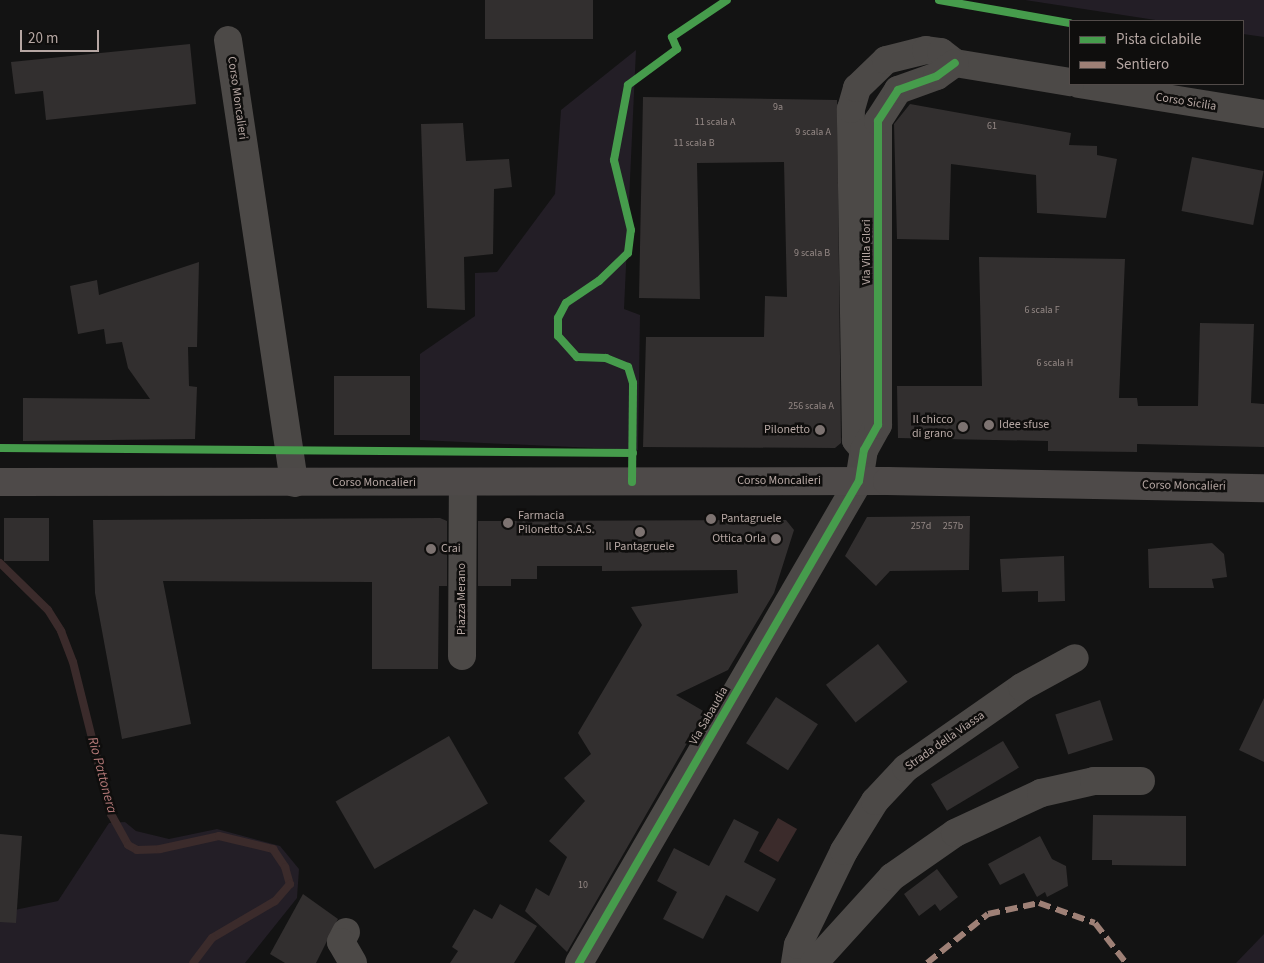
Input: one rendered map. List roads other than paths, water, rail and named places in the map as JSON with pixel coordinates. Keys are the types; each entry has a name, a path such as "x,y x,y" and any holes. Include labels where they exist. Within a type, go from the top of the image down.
{"main road":[{"name":"Corso Moncalieri","path":"9,482 462,483 859,481 1264,488"}],"street":[{"name":"Corso Moncalieri","path":"228,40 294,482"},
{"name":"Via Villa Glori","path":"859,481 864,450 856,440 851,109 857,88 886,60 926,50 941,52 955,63 1069,82"},
{"name":"Corso Sicilia","path":"1084,85 1264,114"},
{"name":"Via Sabaudia","path":"592,956 859,481"},
{"name":"Piazza Merano","path":"462,483 462,656"},
{"name":"Strada della Viassa","path":"795,963 798,945 844,851 875,801 906,768 1022,687 1075,658"},
{"path":"814,963 892,877 955,833 1050,790 1094,781 1141,781"},
{"path":"346,932 341,942 353,963"}],"waterway":[{"name":"Rio Pattonera","path":"0,563 48,610 61,631 73,662 111,814 128,845 137,850 160,849 219,836 273,849 285,867 290,884 275,901 212,938 193,963"}],"place":[{"name":"Idee sfuse","path":"989,425"},
{"name":"Il chicco di grano","path":"963,427"},
{"name":"Pilonetto","path":"820,430"},
{"name":"Pantagruele","path":"711,519"},
{"name":"Farmacia Pilonetto S.A.S.","path":"508,523"},
{"name":"Il Pantagruele","path":"640,532"},
{"name":"Ottica Orla","path":"776,539"},
{"name":"Crai","path":"431,549"}]}
